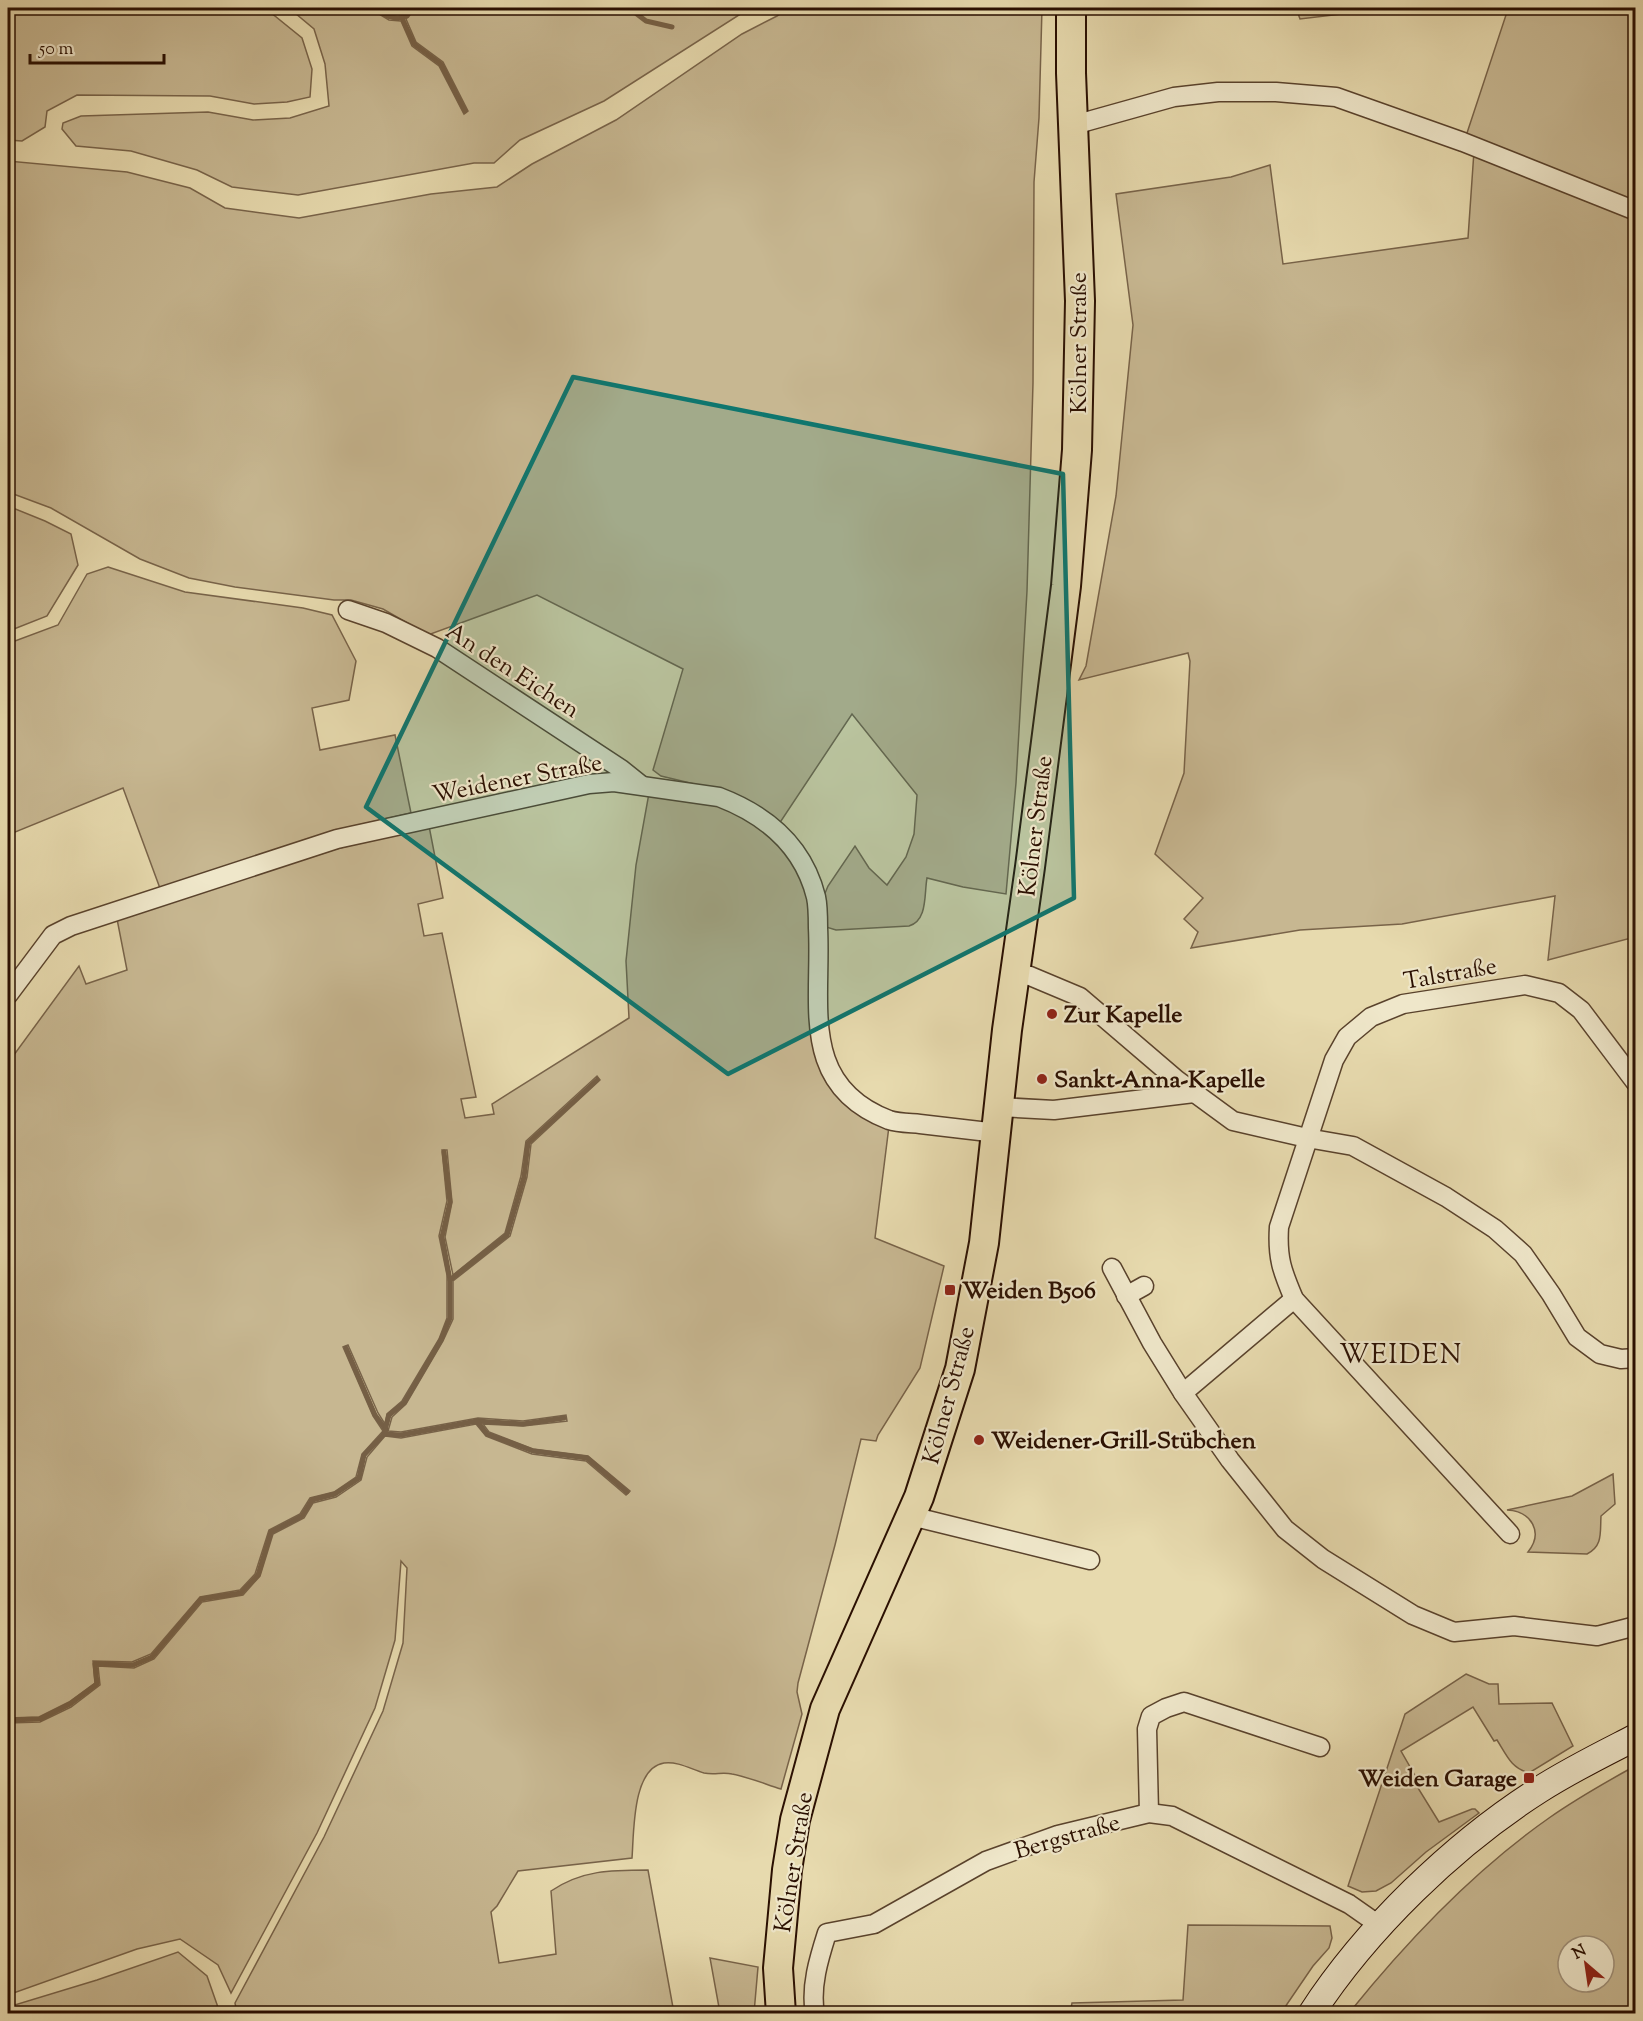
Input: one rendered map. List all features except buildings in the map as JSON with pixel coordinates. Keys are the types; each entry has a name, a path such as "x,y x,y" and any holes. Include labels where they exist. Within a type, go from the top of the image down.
{"main road":[{"name":"Kölner Straße","path":"781,2013 778,1968 787,1870 795,1820 825,1709 919,1497 960,1369 982,1258 1007,1030 1066,586 1077,450 1080,300 1071,8"},
{"path":"1311,2013 1332,1981 1379,1925 1452,1855 1536,1791 1635,1737"}],"street":[{"path":"1074,125 1174,97 1234,91 1336,97 1475,147 1635,211"},
{"name":"An den Eichen","path":"348,610 386,622 437,648 621,769 642,787"},
{"name":"Weidener Straße","path":"8,995 41,948 53,935 70,926 336,839 589,784 614,782 718,797 734,803 767,822 786,839 810,879 816,898 819,942 818,1030 823,1053 830,1071 842,1088 872,1112 891,1121 998,1120 1026,1109 1073,1108 1194,1093"},
{"path":"1015,974 1030,976 1080,998 1194,1093 1233,1121 1353,1146 1420,1181 1495,1229 1523,1254 1551,1294 1576,1337 1600,1354 1621,1359 1635,1358"},
{"name":"Talstraße","path":"1293,1299 1281,1269 1278,1250 1279,1227 1334,1060 1347,1036 1371,1017 1403,1004 1525,985 1560,993 1581,1010 1635,1083"},
{"path":"1112,1268 1182,1394 1230,1460 1285,1529 1323,1559 1413,1615 1454,1632 1514,1626 1597,1636 1635,1626"},
{"path":"1126,1296 1144,1286"},
{"path":"1182,1394 1293,1299 1510,1534"},
{"path":"911,1516 1090,1560"},
{"path":"1149,1813 1147,1728 1151,1716 1166,1707 1184,1702 1320,1746"},
{"name":"Bergstraße","path":"815,2013 813,2005 817,1964 827,1933 874,1924 987,1861 1058,1835 1149,1813 1172,1816 1349,1904 1379,1925"}],"highlighted area":[{"path":"573,377 1063,474 1074,898 728,1074 366,807"}],"shaded area":[{"path":"8,8 265,8 302,38 312,69 310,97 287,102 254,104 210,96 77,95 47,111 45,127 22,141 8,140"},
{"path":"289,8 369,8 389,20 401,21 412,46 439,66 464,114 468,111 443,62 416,42 406,19 415,8 750,8 604,101 520,140 494,163 474,163 298,195 232,187 197,170 131,151 76,146 62,129 63,123 81,116 208,112 253,120 290,118 329,106 325,64 314,29"},
{"path":"789,8 1042,8 1039,118 1034,182 1033,383 1027,591 1016,783 1006,894 927,878 922,912 915,923 909,926 836,930 826,927 823,898 828,886 855,846 869,868 887,885 906,857 914,834 917,795 852,714 779,824 719,790 661,776 653,770 683,669 537,595 428,635 383,609 351,600 334,600 235,587 189,578 140,559 51,508 8,492 8,161 127,172 190,188 225,208 299,218 431,194 497,187 532,164 616,120 742,34"},
{"path":"1296,8 1376,8 1375,10 1300,19"},
{"path":"1506,8 1635,8 1635,206 1465,139 1508,9"},
{"path":"1474,151 1635,216 1635,937 1548,960 1555,896 1402,924 1300,930 1191,948 1198,932 1184,919 1203,898 1155,854 1184,773 1190,661 1188,653 1079,680 1086,666 1116,496 1133,325 1116,194 1231,177 1270,165 1283,264 1468,238"},
{"path":"8,506 71,534 78,565 47,616 14,629 8,629"},
{"path":"108,567 185,592 303,608 332,615 356,661 349,700 312,708 320,750 395,735 411,813 337,830 161,891 123,788 8,835 8,641 15,641 58,625 87,574"},
{"path":"649,793 718,804 764,828 793,859 809,898 816,1053 889,1126 875,1238 944,1266 920,1368 876,1441 861,1439 798,1683 797,1692 802,1714 781,1789 738,1775 704,1773 679,1764 664,1763 654,1767 646,1776 640,1789 632,1858 518,1871 491,1912 499,1963 556,1954 551,1891 586,1875 609,1871 648,1870 674,2013 237,2013 235,2003 324,1837 383,1711 403,1643 407,1568 401,1561 395,1640 375,1708 317,1833 231,1993 218,1965 180,1939 137,1949 8,1995 8,1723 40,1722 71,1707 100,1685 98,1666 134,1668 154,1659 202,1602 243,1595 260,1576 273,1534 304,1518 313,1503 336,1497 361,1480 367,1457 385,1436 401,1438 476,1424 486,1436 532,1454 586,1461 626,1495 630,1491 588,1456 533,1449 489,1432 483,1424 523,1426 567,1421 566,1415 523,1421 478,1418 401,1432 388,1431 392,1417 406,1404 443,1341 453,1319 453,1281 510,1236 527,1177 531,1144 600,1080 597,1076 526,1141 521,1176 505,1233 453,1275 445,1237 452,1202 447,1150 442,1150 447,1201 439,1236 447,1275 447,1318 439,1339 402,1401 387,1414 385,1424 348,1345 343,1347 373,1416 383,1431 362,1454 356,1477 334,1492 310,1498 300,1514 269,1530 255,1574 240,1590 200,1597 151,1654 132,1662 93,1661 95,1683 69,1702 39,1717 8,1718 8,1063 79,966 86,984 127,970 117,919 336,849 429,826 443,898 418,904 424,936 442,933 476,1097 461,1099 465,1118 494,1114 492,1104 629,1018 626,961 636,865"},
{"path":"1613,1474 1615,1504 1601,1516 1600,1538 1592,1551 1587,1554 1528,1552 1535,1537 1532,1524 1523,1514 1507,1510 1572,1496"},
{"path":"1466,1674 1489,1684 1498,1684 1499,1704 1552,1703 1573,1746 1529,1773 1523,1771 1510,1761 1497,1740 1494,1741 1473,1707 1401,1751 1421,1786 1418,1788 1439,1822 1472,1809 1479,1813 1426,1852 1391,1883 1376,1891 1362,1892 1348,1886 1405,1714"},
{"path":"1635,1766 1635,2013 1349,2013 1417,1934 1467,1884 1521,1839 1591,1791"},
{"path":"1188,1925 1330,1926 1332,1938 1329,1948 1313,1966 1281,2013 1070,2013 1072,2003 1183,2000"},
{"path":"178,1952 207,1976 220,2013 8,2013 8,2007"},
{"path":"710,1958 758,1967 754,2013 720,2013"}],"waterway":[{"path":"373,8 393,18 407,16 413,8"},
{"path":"629,8 646,21 672,27"},
{"path":"402,18 414,44 441,64 465,111"},
{"path":"8,1720 40,1719 70,1704 97,1684 95,1664 133,1665 152,1657 201,1599 241,1593 258,1575 271,1532 302,1516 312,1500 335,1494 359,1478 364,1455 384,1434 389,1415 404,1403 441,1340 450,1318 450,1280 507,1235 524,1177 528,1143 597,1080"},
{"path":"444,1152 450,1202 442,1237 450,1280"},
{"path":"346,1348 375,1415 386,1430"},
{"path":"477,1421 523,1424 564,1418"},
{"path":"384,1434 401,1435 477,1421 487,1434 533,1451 587,1458 627,1492"}],"place":[{"name":"Zur Kapelle","path":"1052,1014"},
{"name":"Sankt-Anna-Kapelle","path":"1042,1079"},
{"name":"Weiden B506","path":"950,1290"},
{"name":"Weidener-Grill-Stübchen","path":"979,1440"},
{"name":"Weiden Garage","path":"1529,1778"}],"district":[{"name":"WEIDEN","path":"1401,1354"}]}
